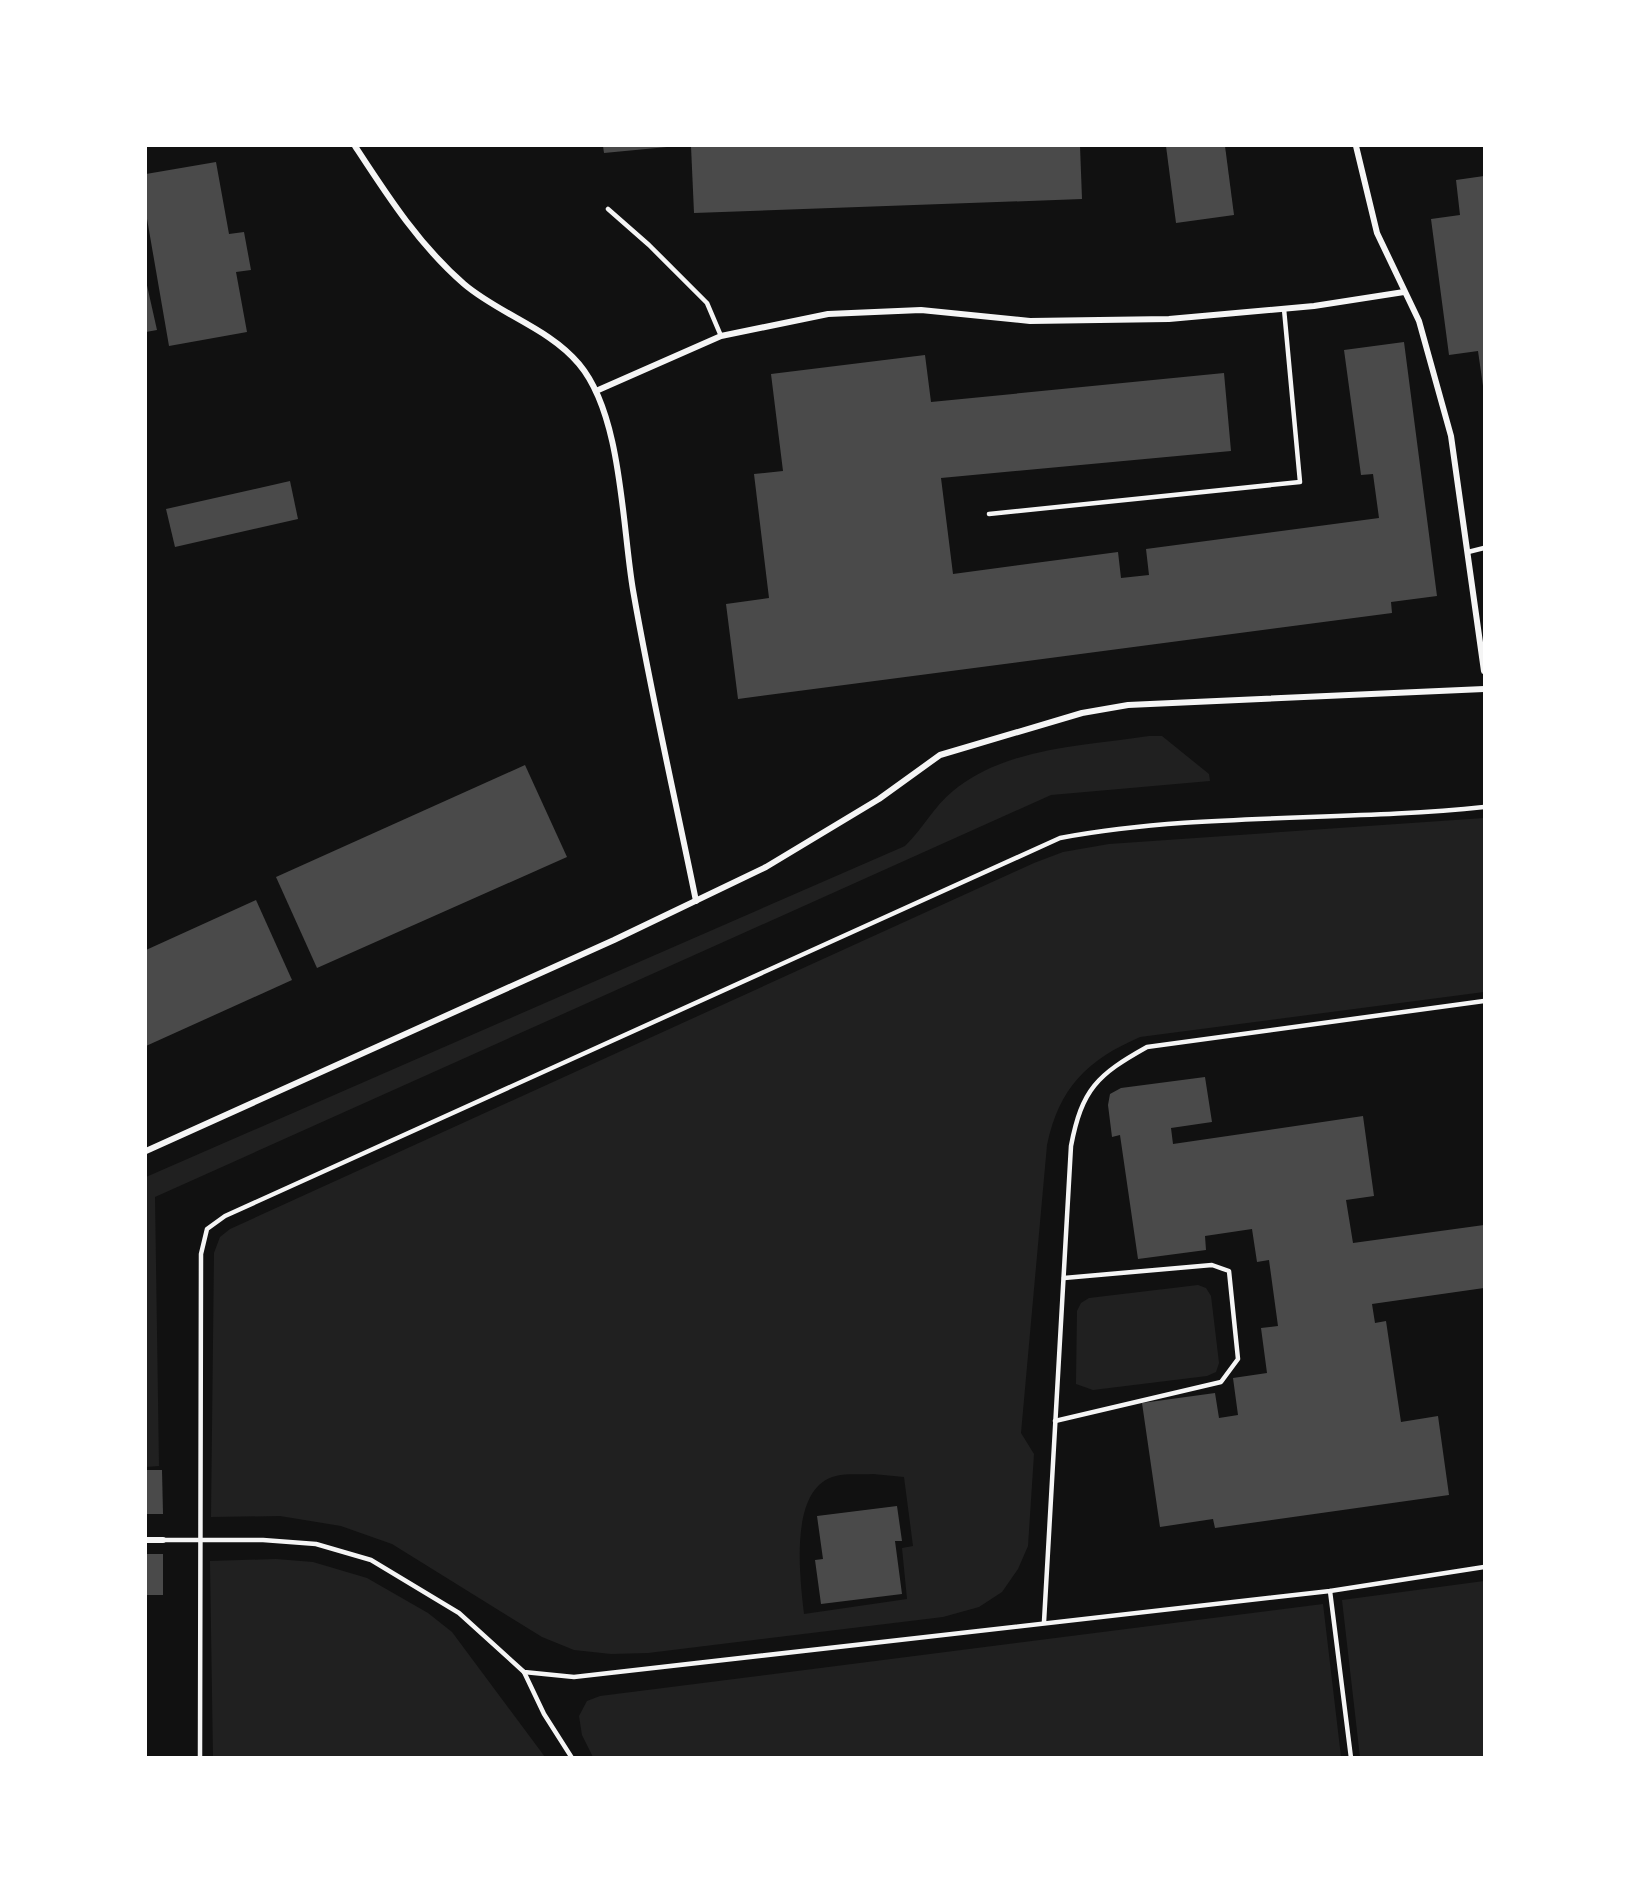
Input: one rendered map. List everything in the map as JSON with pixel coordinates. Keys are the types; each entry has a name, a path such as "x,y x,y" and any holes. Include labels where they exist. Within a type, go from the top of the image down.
{"street":[{"path":"356,146 401,217 465,285 554,343 579,364 596,391 612,436 633,590 696,901"},
{"path":"1356,146 1377,233 1419,321 1451,436 1485,671"},
{"path":"596,391 721,336 840,314 921,310 1030,321 1169,319 1284,309 1404,292"},
{"path":"146,1151 696,901 776,861 879,799 940,755 1082,713 1128,705 1485,689"},
{"path":"146,1540 163,1540"}],"lane":[{"path":"608,210 649,245 707,303 721,336"},
{"path":"989,514 1300,482 1284,309"},
{"path":"1468,552 1485,548"},
{"path":"200,1758 201,1254 207,1229 236,1211 1060,838 1108,830 1244,819 1485,807"},
{"path":"1044,1622 1071,1146 1077,1114 1090,1090 1112,1066 1146,1047 1485,1001"},
{"path":"1055,1421 1221,1382 1238,1359 1229,1270 1212,1265 1064,1278"},
{"path":"163,1540 263,1540 316,1544 371,1560 459,1613 524,1672 544,1714 572,1758"},
{"path":"524,1672 574,1677 607,1675 1044,1622 1330,1591 1485,1567"},
{"path":"1330,1591 1351,1758"}],"shaded area":[{"path":"1162,736 1209,774 1210,781 1051,795 155,1197 159,1466 146,1467 146,1177 905,846 953,791 974,776 997,765 1021,757 1072,746"},
{"path":"1484,818 1484,992 1140,1037 1105,1056 1078,1078 1059,1107 1047,1145 1021,1433 1034,1454 1028,1546 1018,1569 1002,1592 979,1607 943,1617 648,1653 611,1654 574,1650 542,1637 392,1544 341,1526 280,1516 211,1517 214,1253 220,1237 230,1229 1034,863 1063,852 1109,844","holes":["873,1474 904,1477 913,1546 902,1548 907,1599 804,1614 800,1536 810,1497 821,1484 836,1476"]},
{"path":"1198,1285 1206,1288 1211,1296 1219,1363 1216,1372 1207,1376 1093,1390 1076,1384 1077,1311 1081,1303 1089,1298"},
{"path":"276,1559 313,1562 367,1578 428,1613 452,1632 545,1757 213,1757 210,1561"},
{"path":"1484,1581 1484,1757 1360,1757 1342,1600"},
{"path":"1323,1604 1341,1757 593,1757 582,1735 579,1716 587,1701 600,1696"}],"building":[{"path":"603,146 666,146 667,147 604,153"},
{"path":"691,146 1080,146 1082,199 694,213"},
{"path":"1166,146 1225,146 1234,215 1176,223"},
{"path":"216,162 229,234 244,232 251,270 236,272 247,332 169,346 146,213 146,174"},
{"path":"1484,176 1483,386 1478,351 1449,355 1431,219 1460,215 1456,180"},
{"path":"146,281 157,330 146,332"},
{"path":"1404,342 1437,596 1391,602 1392,613 738,699 726,604 769,598 754,474 783,471 771,374 925,355 931,402 1224,373 1231,451 941,478 953,574 1118,552 1121,578 1149,575 1146,549 1379,518 1373,474 1361,475 1344,350"},
{"path":"290,481 298,519 175,547 166,509"},
{"path":"525,765 567,857 317,968 276,877"},
{"path":"256,900 292,980 146,1046 146,950"},
{"path":"1205,1077 1212,1122 1171,1128 1173,1144 1363,1116 1374,1196 1346,1200 1353,1243 1484,1225 1484,1288 1372,1304 1375,1323 1386,1321 1401,1422 1438,1416 1449,1495 1215,1528 1213,1519 1160,1527 1142,1403 1215,1393 1219,1418 1238,1415 1233,1378 1267,1373 1261,1328 1278,1326 1269,1260 1257,1262 1252,1229 1205,1236 1206,1250 1138,1259 1120,1135 1112,1137 1108,1105 1110,1094 1121,1088"},
{"path":"146,1470 162,1470 163,1514 146,1514"},
{"path":"897,1506 902,1541 895,1541 902,1594 821,1604 815,1560 823,1559 817,1516"},
{"path":"146,1554 163,1554 163,1595 146,1595"}]}
